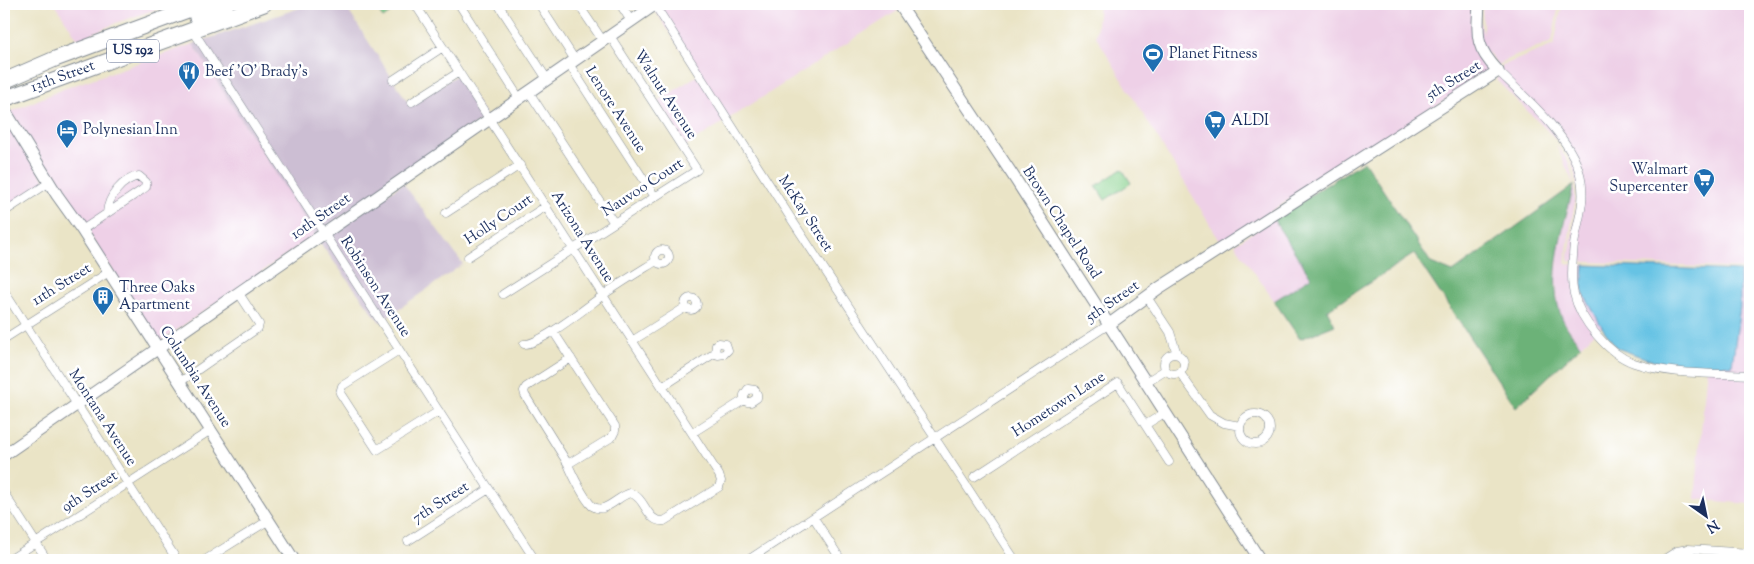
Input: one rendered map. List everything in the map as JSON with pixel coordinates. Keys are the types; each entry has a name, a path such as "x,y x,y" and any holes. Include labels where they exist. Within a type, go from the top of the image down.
{"highway":[{"name":"13th Street","path":"4,81 178,8 204,4"},
{"path":"192,29 202,13 226,4"},
{"name":"13th Street","path":"4,99 264,4"},
{"path":"123,55 124,48 170,31 178,22 178,8"}],"street":[{"name":"Arizona Avenue","path":"415,4 719,474 721,481 719,487 668,519 660,522 652,518 637,495 630,493 619,497 605,507 598,509 592,506 568,464"},
{"path":"459,4 614,223"},
{"path":"498,4 547,79"},
{"name":"Lenore Avenue","path":"539,4 572,62 655,197"},
{"name":"Walnut Avenue","path":"578,4 606,38 697,170"},
{"path":"620,4 631,21"},
{"name":"10th Street","path":"4,455 656,4"},
{"name":"McKay Street","path":"656,4 790,217 1015,560"},
{"name":"Brown Chapel Road","path":"899,4 1012,174 1260,560"},
{"path":"1479,4 1477,34 1480,47 1486,58 1559,134 1572,151 1580,174 1583,201 1573,254 1574,293 1585,320 1606,345 1633,362 1667,370 1750,375"},
{"name":"Robinson Avenue","path":"192,29 535,560"},
{"path":"394,80 443,46"},
{"path":"412,102 459,72"},
{"name":"5th Street","path":"748,560 1282,209 1498,72"},
{"name":"Columbia Avenue","path":"4,109 294,560"},
{"path":"446,213 520,165"},
{"name":"Nauvoo Court","path":"503,294 697,170"},
{"path":"82,230 146,187 144,178 139,176 132,177 122,185 110,198 107,213"},
{"path":"4,212 50,182"},
{"name":"Holly Court","path":"468,257 546,206"},
{"path":"524,344 531,344 553,331 656,261"},
{"name":"11th Street","path":"4,339 109,272"},
{"name":"Montana Avenue","path":"4,291 177,560"},
{"path":"180,382 258,328 259,324 238,292"},
{"path":"1147,297 1170,332 1177,354"},
{"path":"632,341 686,307"},
{"path":"553,331 571,358 614,426 615,431 612,437 568,464 524,391 526,387 571,358"},
{"path":"399,350 342,386 340,393 350,409 377,450 439,411"},
{"path":"662,387 715,353"},
{"path":"1171,354 1177,354 1183,358 1185,364 1180,373 1172,374 1165,370 1164,364 1167,357 1171,354"},
{"path":"1146,382 1165,370"},
{"path":"1180,373 1210,415 1224,423 1240,426"},
{"name":"Hometown Lane","path":"974,477 1118,383 1169,462"},
{"path":"692,433 744,400"},
{"path":"1145,425 1166,412"},
{"path":"1250,415 1261,415 1269,422 1270,433 1261,444 1247,443 1241,435 1240,426 1242,421 1250,415"},
{"name":"9th Street","path":"9,560 211,430"},
{"name":"7th Street","path":"408,541 489,489"},
{"path":"4,494 47,560"},
{"path":"814,518 841,560"},
{"path":"206,560 269,520"},
{"path":"1663,560 1677,551 1688,549 1750,553"}],"shaded area":[{"path":"55,4 171,4 116,23 78,40"},
{"path":"311,4 344,4 409,104 459,74 486,117 315,235 193,44"},
{"path":"663,4 895,4 899,10 686,146 658,101 698,75 655,10"},
{"path":"1099,4 1475,4 1493,70 1221,243 1096,36"},
{"path":"1482,4 1559,4 1552,42 1508,59 1501,63 1499,67 1484,46"},
{"path":"1562,4 1750,4 1750,269 1568,261 1578,201 1578,189 1572,162 1563,146 1496,80 1503,65 1554,45"},
{"path":"193,44 315,235 159,342 10,112 63,89"},
{"path":"4,116 45,181 4,208"},
{"path":"1556,144 1569,163 1575,189 1575,201 1565,262 1568,264 1590,265 1584,266 1582,291 1602,326 1581,346 1563,321 1558,305 1556,279 1559,247 1574,185"},
{"path":"1358,164 1311,277 1274,301 1235,244"},
{"path":"403,183 463,264 380,322 319,242"},
{"path":"1740,271 1750,272 1750,504 1695,499 1707,365 1732,365 1740,307"}],"green space":[{"path":"373,4 398,4 400,6 383,18"},
{"path":"1364,161 1431,263 1453,272 1574,185 1561,235 1556,271 1556,288 1558,305 1563,320 1581,346 1516,407 1414,254 1327,310 1335,325 1300,339 1274,301 1311,277 1273,219"},
{"path":"1122,169 1131,183 1105,200 1096,186"}],"water":[{"path":"1584,265 1740,271 1740,307 1732,366 1656,362 1617,348 1603,329 1582,291"}],"place":[{"name":"Planet Fitness","path":"1153,73"},
{"name":"Beef 'O' Brady's","path":"189,91"},
{"name":"ALDI","path":"1215,140"},
{"name":"Polynesian Inn","path":"67,149"},
{"name":"Walmart Supercenter","path":"1704,198"},
{"name":"Three Oaks Apartment","path":"103,316"}]}
